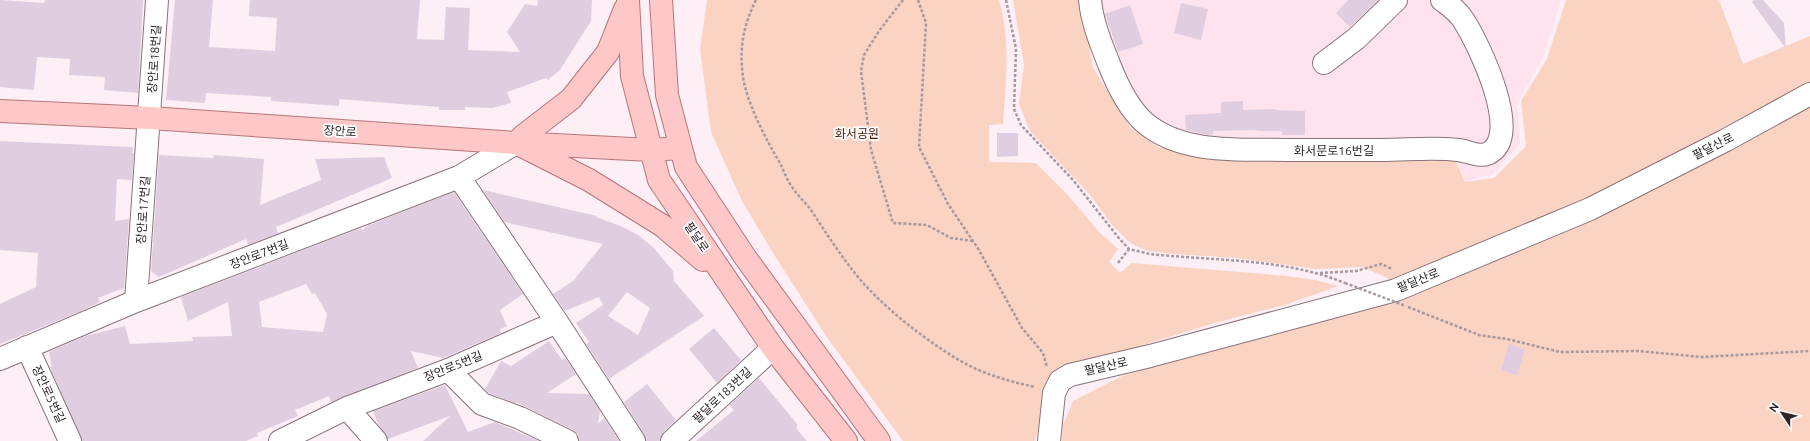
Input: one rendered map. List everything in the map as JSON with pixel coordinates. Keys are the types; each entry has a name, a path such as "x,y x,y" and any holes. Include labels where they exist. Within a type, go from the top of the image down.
{"main road":[{"path":"661,0 667,95 686,167 745,257 879,440"},
{"path":"628,1 608,52 571,98 516,143 589,180 664,226 725,279"},
{"name":"팔달로","path":"628,1 632,76 659,180 772,348 846,441"},
{"name":"장안로","path":"0,111 150,118 516,143 651,150 680,148"}],"street":[{"name":"장안로18번길","path":"150,118 157,0"},
{"name":"화서문로16번길","path":"1090,0 1091,9 1102,45 1114,78 1129,103 1144,122 1167,137 1205,147 1328,150 1442,149 1488,154 1498,144 1503,126 1499,100 1478,47 1463,20 1442,0"},
{"path":"1324,63 1357,38 1396,0"},
{"name":"팔달산로","path":"1049,441 1054,393 1060,381 1070,375 1150,356 1396,290 1590,209 1726,140 1810,94"},
{"name":"장안로17번길","path":"136,301 150,118"},
{"name":"장안로7번길","path":"0,359 136,301 459,177 516,143"},
{"path":"459,177 557,322 634,441"},
{"name":"장안로5번길","path":"280,441 347,408 448,370 557,322"},
{"name":"장안로5번길","path":"27,347 70,441"},
{"name":"팔달로183번길","path":"672,441 772,348"},
{"path":"448,370 482,404 520,418 567,441"},
{"path":"347,408 376,441"}],"path":[{"path":"756,0 745,24 742,42 742,69 750,103 764,136 791,187 810,208 841,254 865,284 913,328 946,352 976,369 998,379 1036,388"},
{"path":"903,0 879,31 864,56 861,71 871,150 893,222 927,225 951,238 973,241"},
{"path":"918,0 926,23 919,146 948,204 973,241 1022,328 1043,353 1046,364"},
{"path":"1006,0 1016,49 1014,109 1021,125 1073,180 1129,249 1150,254 1254,263 1296,268 1317,273 1479,335 1507,339 1560,352 1638,351 1678,356 1702,357 1810,351"},
{"path":"1118,263 1129,249"},
{"path":"1317,273 1356,270 1381,264 1397,271"}],"shaded area":[{"path":"1086,0 1561,0 1543,58 1517,103 1520,144 1493,174 1465,182 1455,155 1276,156 1131,121 1098,67 1089,27"}],"green space":[{"name":"화서공원","path":"707,0 999,0 1003,15 1007,62 1003,124 989,125 989,162 1036,163 1066,193 1100,233 1118,249 1109,262 1119,272 1123,271 1131,263 1286,276 1315,280 1338,286 1288,304 1218,322 1052,373 1035,441 903,441 826,336 775,256 742,201 711,132 700,49"},
{"path":"1013,0 1081,0 1093,68 1130,127 1158,147 1206,157 1454,157 1465,182 1494,178 1526,146 1521,101 1547,59 1566,0 1719,0 1743,64 1810,36 1810,441 1062,441 1063,425 1073,401 1124,375 1294,328 1413,289 1362,267 1316,269 1237,258 1148,251 1130,243 1113,226 1091,196 1030,131 1019,104 1024,65"}],"building":[{"path":"0,0 44,3 45,0 143,0 138,93 104,90 105,77 69,75 70,59 37,57 34,90 0,87"},
{"path":"175,0 213,0 209,47 275,51 277,18 249,16 250,0 420,0 417,39 444,40 446,7 470,8 468,50 520,52 507,32 525,4 537,6 538,0 592,0 591,21 560,70 548,80 546,78 507,92 511,103 492,108 465,107 465,110 439,110 439,107 339,99 339,106 271,101 271,97 206,93 205,103 166,100"},
{"path":"1348,0 1378,0 1350,27 1336,13"},
{"path":"1754,0 1763,0 1784,23 1786,49 1752,2"},
{"path":"1181,3 1208,9 1201,40 1174,33"},
{"path":"1130,5 1143,44 1118,52 1105,14"},
{"path":"1243,101 1243,110 1275,109 1305,111 1305,135 1282,135 1282,131 1257,130 1213,131 1213,134 1208,135 1186,130 1185,115 1221,113 1221,102"},
{"path":"997,133 1018,133 1018,156 997,157"},
{"path":"0,141 133,147 132,153 134,153 132,180 117,179 115,221 129,219 124,288 98,298 100,302 79,312 0,344 0,304 36,287 38,253 0,250"},
{"path":"159,155 213,158 214,155 264,159 260,205 321,180 315,159 384,157 392,178 276,227 278,233 248,245 246,239 159,277 151,271"},
{"path":"483,190 597,216 596,217 623,227 638,235 653,247 673,271 674,281 704,316 609,379 586,344 589,342 576,323 603,305 599,297 565,311 553,294 573,281 603,244 504,222","holes":["627,292 650,308 638,335 608,316"]},
{"path":"454,192 523,294 500,310 507,326 500,329 501,333 443,358 411,351 418,368 331,402 329,396 295,410 298,416 257,433 258,436 246,441 82,441 50,367 52,367 49,352 85,336 125,326 130,344 193,341 192,337 232,336 228,302 188,321 181,297 361,228 362,230 369,225","holes":["306,284 312,294 315,293 327,314 323,332 262,327 259,302"]},
{"path":"714,328 741,360 717,383 689,349"},
{"path":"549,341 562,360 565,358 576,374 547,393 589,394 600,411 598,424 604,418 619,441 579,441 578,434 572,430 516,402 517,404 489,393 485,389 501,361 511,366"},
{"path":"1509,344 1525,349 1517,375 1501,370"},
{"path":"759,378 798,425 796,428 807,441 696,441 734,410 729,405"},
{"path":"647,384 676,420 663,432 660,441 646,441 644,434 624,402"},
{"path":"445,385 468,432 495,422 539,441 423,441 450,416 388,439 378,424 373,411"}]}
